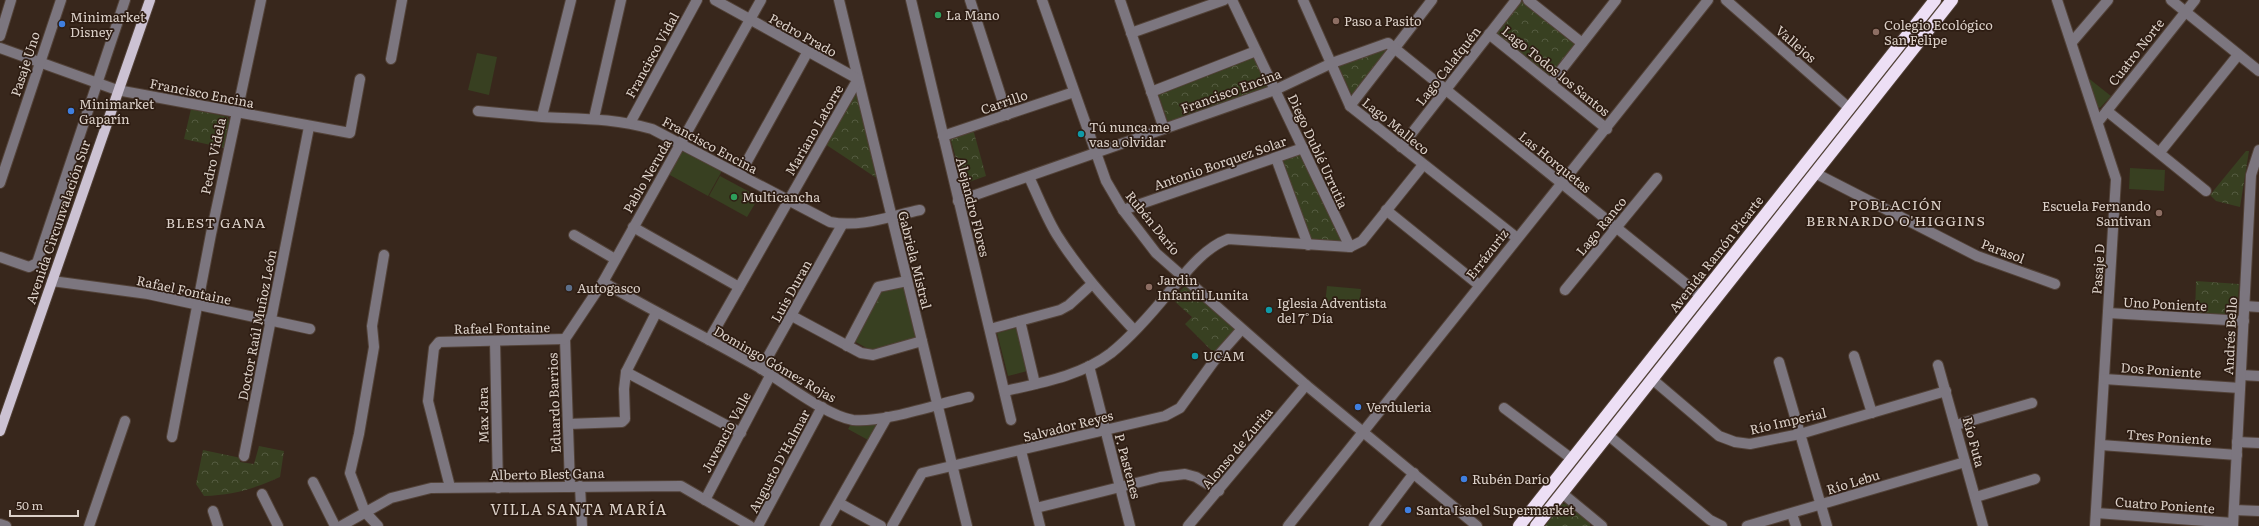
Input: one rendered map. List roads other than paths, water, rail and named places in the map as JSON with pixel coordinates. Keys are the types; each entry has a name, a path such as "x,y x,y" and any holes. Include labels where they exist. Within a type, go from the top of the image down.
{"highway":[{"name":"Avenida Ramón Picarte","path":"1519,526 1935,0"},
{"name":"Avenida Ramón Picarte","path":"1536,526 1952,0"}],"main road":[{"name":"Avenida Circunvalación Sur","path":"0,431 150,0"}],"street":[{"path":"0,36 11,0"},
{"name":"Pasaje Uno","path":"0,182 61,0"},
{"name":"Avenida Circunvalación Sur","path":"0,256 29,267 37,263 125,0"},
{"name":"Pedro Videla","path":"172,437 196,306 261,0"},
{"path":"391,59 402,0"},
{"path":"542,116 571,0"},
{"path":"594,118 621,0"},
{"name":"Francisco Vidal","path":"630,123 697,0"},
{"name":"Pedro Prado","path":"714,0 807,53 858,79"},
{"name":"Pablo Neruda","path":"603,282 761,0"},
{"name":"Gabriela Mistral","path":"839,0 967,526"},
{"name":"Alejandro Flores","path":"911,0 1011,420"},
{"path":"970,0 1007,115"},
{"name":"Rubén Darío","path":"1042,0 1106,181 1123,210 1156,253 1241,330 1478,526"},
{"path":"1120,0 1164,129"},
{"path":"1131,33 1224,0"},
{"name":"Diego Dublé Urrutia","path":"1232,0 1350,247"},
{"name":"Lago Malleco","path":"1303,0 1350,106 1517,238"},
{"path":"1350,106 1432,0"},
{"name":"Lago Calafquén","path":"1401,147 1516,0"},
{"path":"1528,0 1582,43"},
{"path":"1551,83 1616,0"},
{"name":"Errázuriz","path":"1288,526 1517,238 1607,129 1708,0"},
{"name":"Vallejos","path":"1726,0 1849,108"},
{"name":"Pasaje D","path":"2057,0 2116,179 2095,526"},
{"path":"2072,42 2108,0"},
{"path":"2171,0 2259,71"},
{"name":"Cuatro Norte","path":"2098,122 2195,0"},
{"name":"Lago Todos los Santos","path":"1489,34 1607,129"},
{"name":"Francisco Encina","path":"958,201 1275,90 1332,63 1388,43 1394,49"},
{"name":"Francisco Encina","path":"0,48 118,90 350,134 360,80"},
{"name":"Las Horquetas","path":"1394,49 1701,296"},
{"path":"1151,92 1256,51"},
{"path":"740,174 807,53"},
{"path":"2160,152 2238,55"},
{"name":"Mariano Latorre","path":"709,340 858,79"},
{"name":"Carrillo","path":"943,136 1074,92"},
{"name":"Francisco Encina","path":"478,110 542,116 594,118 630,123 652,129 740,174 788,202 830,222 842,224 863,223 920,210"},
{"path":"2107,111 2160,152 2206,191"},
{"name":"Doctor Raúl Muñoz León","path":"244,456 272,322 309,127"},
{"name":"Antonio Borquez Solar","path":"1123,210 1303,148"},
{"name":"Andrés Bello","path":"2233,524 2245,306 2254,239 2251,175 2258,152"},
{"path":"1276,158 1308,245"},
{"path":"1005,391 1035,384 1089,366 1110,354 1216,243 1228,239 1350,247 1362,241 1423,165"},
{"name":"Parasol","path":"1815,173 1977,256 2055,284"},
{"path":"1029,177 1057,234 1092,284 1134,330"},
{"name":"Lago Ranco","path":"1565,290 1657,178"},
{"path":"1386,210 1480,285"},
{"name":"Luis Duran","path":"761,369 792,316 842,224"},
{"path":"633,227 739,287"},
{"path":"574,235 615,259"},
{"path":"378,526 365,512 350,472 359,434 374,347 372,326 384,255"},
{"name":"Rafael Fontaine","path":"52,281 148,294 196,306 310,329"},
{"path":"847,346 878,287 907,281"},
{"name":"Domingo Gómez Rojas","path":"603,282 656,313 761,369 822,407 851,420 870,420 886,417 969,396"},
{"name":"Eduardo Barrios","path":"582,526 575,486 568,424 565,339 603,282"},
{"path":"990,329 1060,310 1069,305 1092,284"},
{"path":"2245,306 2259,307"},
{"path":"568,424 622,422 625,419 624,389 626,372 656,313"},
{"name":"Uno Poniente","path":"2108,313 2244,321"},
{"path":"792,316 861,353 872,355 922,341"},
{"path":"1020,321 1035,384"},
{"name":"Salvador Reyes","path":"892,526 922,473 1165,416 1180,408 1217,357 1241,330"},
{"name":"Rafael Fontaine","path":"450,487 428,401 434,348 439,342 565,339"},
{"name":"Max Jara","path":"495,341 498,488"},
{"path":"1854,356 1872,413"},
{"path":"1779,362 1827,526"},
{"name":"Río Futa","path":"1938,365 1983,526"},
{"name":"P. Pastenes","path":"1089,366 1104,430 1130,526"},
{"path":"626,372 741,433"},
{"path":"2241,375 2259,376"},
{"name":"Juvencio Valle","path":"705,500 770,376"},
{"name":"Río Imperial","path":"1652,379 1719,436 1750,444 1800,434 1946,391"},
{"name":"Dos Poniente","path":"2104,379 2240,388"},
{"name":"Alonso de Zurita","path":"1188,526 1219,491 1306,385"},
{"path":"1956,426 2032,404"},
{"name":"Augusto D'Halmar","path":"758,526 822,407"},
{"path":"1504,408 1572,459"},
{"path":"826,526 886,417"},
{"path":"89,526 125,420"},
{"path":"1608,435 1710,520 1722,526"},
{"path":"2237,442 2259,443"},
{"name":"Tres Poniente","path":"2101,445 2237,455"},
{"path":"1021,451 1040,526"},
{"name":"Río Lebu","path":"1747,526 1965,462"},
{"path":"1036,508 1160,477 1185,474 1196,477 1219,491"},
{"path":"1374,526 1414,474"},
{"path":"1976,497 2035,479"},
{"path":"313,482 335,526"},
{"name":"Alberto Blest Gana","path":"341,526 391,498 408,492 450,487 498,488 575,486 681,486 705,500 734,522 750,526"},
{"path":"262,494 278,526"},
{"path":"1562,494 1602,526"},
{"path":"839,502 881,526"},
{"path":"2234,510 2259,511"},
{"path":"214,511 218,526"},
{"name":"Cuatro Poniente","path":"2096,513 2233,524"},
{"path":"1792,514 1796,526"},
{"path":"0,524 6,526"}],"place":[{"name":"La Mano","path":"938,15"},
{"name":"Paso a Pasito","path":"1336,21"},
{"name":"Minimarket Disney","path":"62,24"},
{"name":"Colegio Ecológico San Felipe","path":"1876,32"},
{"name":"Minimarket Gaparín","path":"71,111"},
{"name":"Tú nunca me vas a olvidar","path":"1081,134"},
{"name":"Multicancha","path":"734,197"},
{"name":"Escuela Fernando Santivan","path":"2159,213"},
{"name":"Jardin Infantil Lunita","path":"1149,287"},
{"name":"Autogasco","path":"569,288"},
{"name":"Iglesia Adventista del 7° Día","path":"1269,310"},
{"name":"UCAM","path":"1195,356"},
{"name":"Verduleria","path":"1358,407"},
{"name":"Rubén Darío","path":"1464,479"},
{"name":"Santa Isabel Supermarket","path":"1408,510"}],"district":[{"name":"POBLACIÓN BERNARDO O'HIGGINS","path":"1896,214"},
{"name":"BLEST GANA","path":"216,223"},
{"name":"VILLA SANTA MARÍA","path":"579,510"}]}
